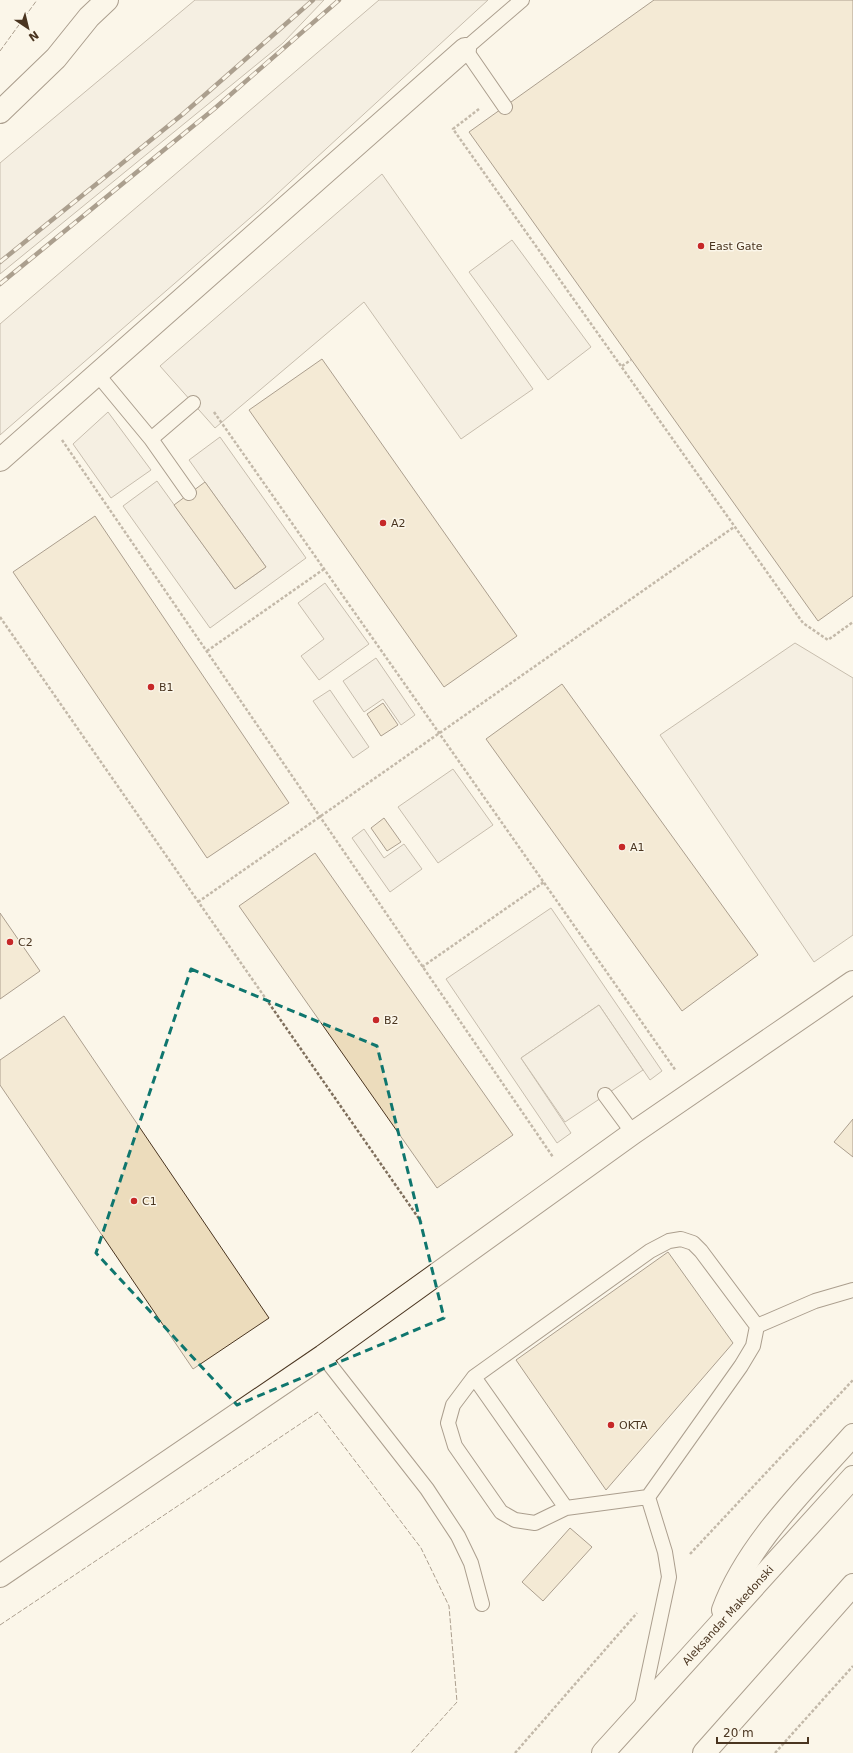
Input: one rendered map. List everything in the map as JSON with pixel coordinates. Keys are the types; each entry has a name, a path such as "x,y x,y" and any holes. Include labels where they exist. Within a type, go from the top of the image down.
{"street":[{"path":"0,112 56,58 89,18 107,0"},
{"path":"0,460 98,375 465,49"},
{"path":"0,1576 323,1356 633,1133 853,982"},
{"path":"717,1626 728,1595 745,1566 776,1522 853,1435"},
{"name":"Aleksandar Makedonski","path":"603,1753 853,1477"},
{"path":"704,1753 853,1585"}],"lane":[{"path":"501,101 465,49 522,0"},
{"path":"98,375 151,439 189,493"},
{"path":"151,439 193,403"},
{"path":"605,1095 633,1133"},
{"path":"681,1239 693,1244 701,1251 757,1326 753,1346 741,1366 648,1497 566,1508 535,1523 515,1520 501,1512 496,1506 455,1446 448,1422 453,1404 474,1377 650,1251 669,1241 681,1239"},
{"path":"757,1326 815,1301 853,1290"},
{"path":"323,1356 427,1488 458,1536 470,1563 482,1604"},
{"path":"474,1377 566,1508"},
{"path":"640,1711 669,1577 665,1552 648,1497"}],"path":[{"path":"501,101 453,129 803,623 828,640 853,622"},
{"path":"622,367 631,360"},
{"path":"211,408 678,1075"},
{"path":"60,436 554,1159"},
{"path":"198,902 734,527"},
{"path":"207,651 324,569"},
{"path":"0,617 422,1223"},
{"path":"422,967 544,882"},
{"path":"775,1753 853,1666"}],"highlighted area":[{"path":"191,969 377,1046 444,1318 237,1405 96,1253"}],"shaded area":[{"path":"195,0 324,0 283,43 0,274 0,163"},
{"path":"379,0 488,0 265,205 0,435 0,324"},
{"path":"382,174 533,389 461,439 364,302 215,428 160,366"},
{"path":"512,240 591,347 548,380 469,272"},
{"path":"108,412 151,470 111,498 73,444"},
{"path":"220,437 306,558 210,628 123,506 157,481 235,589 266,567 189,460"},
{"path":"325,583 369,644 319,680 301,656 324,639 298,603"},
{"path":"795,643 853,678 853,935 814,962 660,735"},
{"path":"376,658 415,715 401,725 383,699 364,712 343,681"},
{"path":"330,690 369,747 353,758 313,701"},
{"path":"453,769 493,825 438,863 398,807"},
{"path":"364,829 384,858 404,844 422,869 390,892 352,838"},
{"path":"551,908 662,1071 650,1080 599,1005 521,1058 571,1133 557,1143 446,979"},
{"path":"599,1005 643,1070 565,1122 521,1058"}],"building":[{"name":"East Gate","path":"654,0 853,0 853,596 818,621 469,132"},
{"name":"A2","path":"322,359 517,636 444,687 249,410"},
{"path":"205,482 266,567 235,589 174,505"},
{"name":"B1","path":"95,516 289,803 207,858 13,572"},
{"name":"A1","path":"562,684 758,955 682,1011 486,739"},
{"path":"383,703 398,725 381,736 367,714"},
{"path":"384,818 401,842 387,851 371,828"},
{"name":"B2","path":"315,853 513,1135 437,1188 239,906"},
{"name":"C2","path":"0,913 40,971 0,999"},
{"name":"C1","path":"64,1016 269,1318 193,1369 0,1085 0,1060"},
{"path":"853,1119 853,1157 834,1142"},
{"name":"OKTA","path":"668,1252 733,1343 606,1490 516,1360"},
{"path":"570,1528 592,1547 543,1601 522,1582"}],"railway":[{"path":"0,262 183,114 313,0"},
{"path":"0,284 214,109 339,0"}],"fence":[{"path":"0,51 37,0"},
{"path":"0,1625 318,1412 421,1548 449,1606 457,1702 411,1753"}],"place":[{"name":"East Gate","path":"701,246"},
{"name":"A2","path":"383,523"},
{"name":"B1","path":"151,687"},
{"name":"A1","path":"622,847"},
{"name":"C2","path":"10,942"},
{"name":"B2","path":"376,1020"},
{"name":"C1","path":"134,1201"},
{"name":"OKTA","path":"611,1425"}]}
